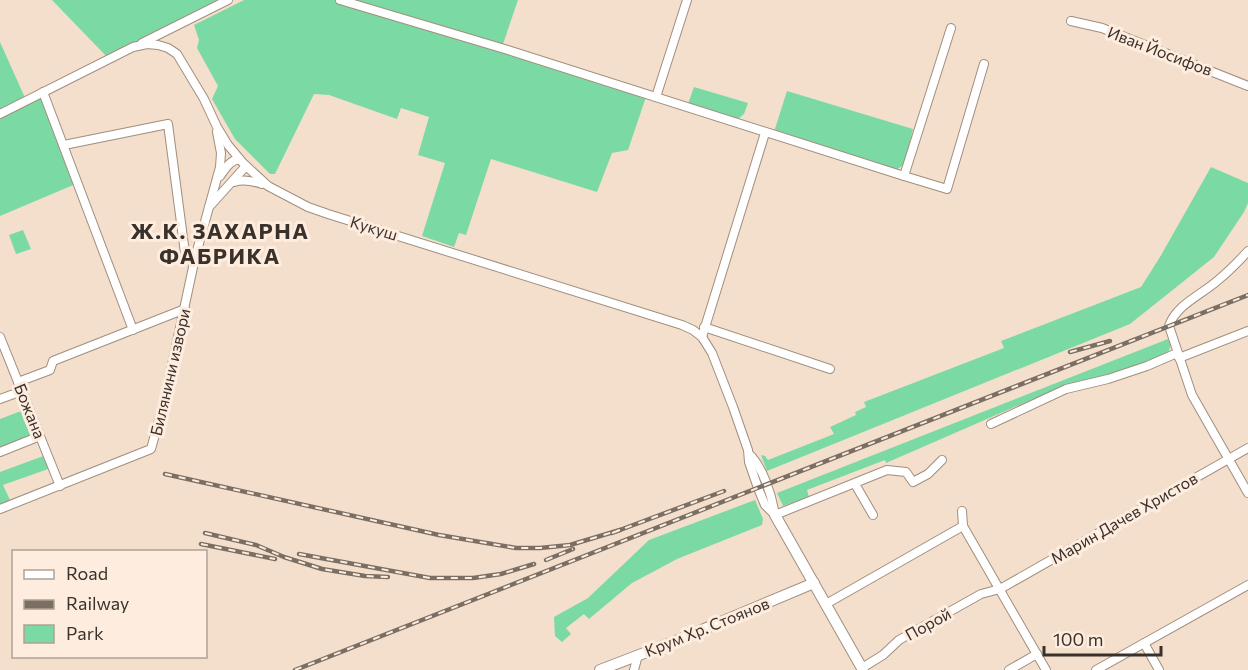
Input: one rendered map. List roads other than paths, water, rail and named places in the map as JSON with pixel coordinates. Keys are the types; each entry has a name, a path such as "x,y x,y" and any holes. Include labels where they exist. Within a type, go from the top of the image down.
{"street":[{"path":"133,47 228,0"},
{"path":"340,0 508,50 947,189 984,64"},
{"path":"656,97 687,0"},
{"name":"Иван Йосифов","path":"1071,21 1102,28 1248,86"},
{"path":"904,176 951,28"},
{"name":"Кукуш","path":"0,114 133,47 147,44 168,48 177,54 204,99 217,127 239,159 268,186 308,207 328,214 682,325 702,337"},
{"path":"43,92 133,330"},
{"path":"64,146 168,124 184,252 195,258"},
{"name":"Билянини извори","path":"0,509 151,449 164,402 195,258 220,167 221,153 217,127"},
{"path":"765,133 702,337 717,364 765,505 775,515 863,669"},
{"name":"Билянини извори","path":"216,181 229,163 239,159"},
{"name":"Билянини извори","path":"209,207 246,166"},
{"path":"233,182 247,180 268,186"},
{"path":"1248,251 1217,281 1174,314 1169,326 1192,395 1248,493"},
{"path":"0,399 50,370 52,361 185,309"},
{"path":"704,327 830,369"},
{"path":"991,424 1066,389 1108,379 1248,331"},
{"name":"Божана","path":"1,341 60,486"},
{"path":"0,452 40,436"},
{"name":"Марин Дачев Христов","path":"1000,589 1248,448"},
{"path":"775,515 887,470 906,472 913,482 928,474 942,460"},
{"path":"855,484 873,515"},
{"path":"962,511 963,526 1046,670"},
{"path":"826,604 963,526"},
{"name":"Крум Хр. Стоянов","path":"600,670 814,583"},
{"path":"1096,670 1248,585"},
{"name":"Порой","path":"863,669 899,640 981,594 1000,589"},
{"path":"1144,643 1159,670"},
{"path":"1009,670 1037,654"},
{"path":"634,670 638,655"}],"railway":[{"path":"295,670 1248,295"},
{"path":"1070,352 1110,341"},
{"path":"165,474 439,535 516,548 570,545 620,530"},
{"path":"612,533 724,491"},
{"path":"205,533 256,545 322,569 388,577"},
{"path":"201,544 275,559"},
{"path":"546,560 573,549"},
{"path":"299,554 430,578 473,578 501,574 534,564"}],"district":[{"name":"Ж.К. ЗАХАРНА ФАБРИКА","path":"220,244"}]}
